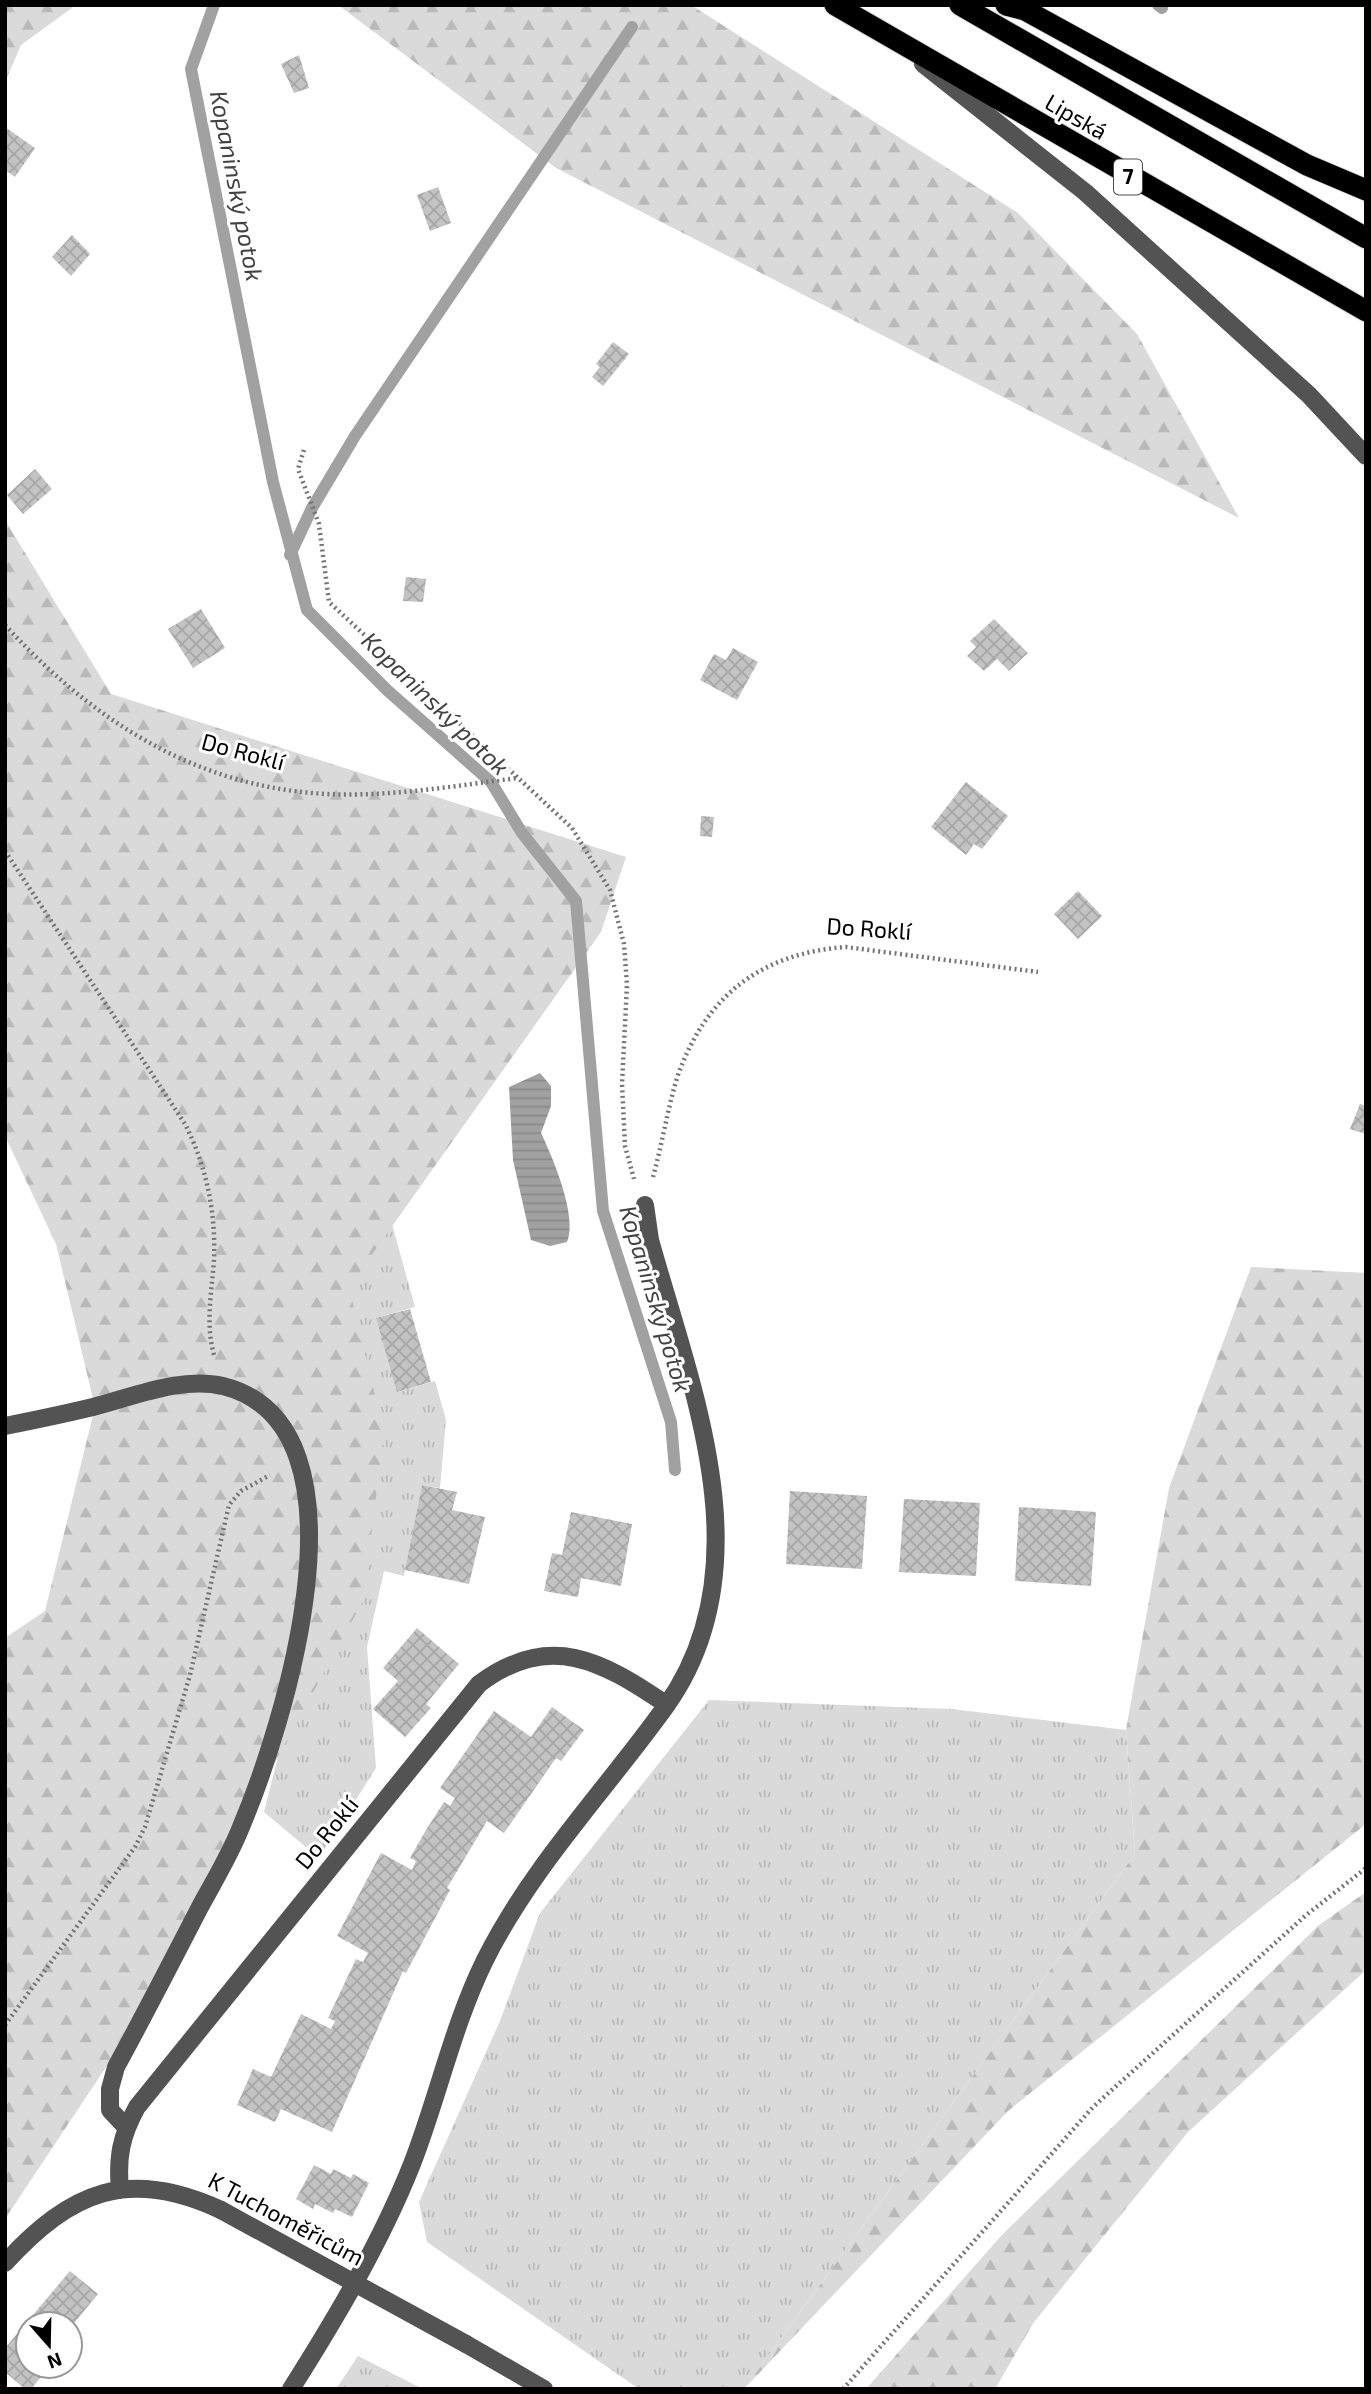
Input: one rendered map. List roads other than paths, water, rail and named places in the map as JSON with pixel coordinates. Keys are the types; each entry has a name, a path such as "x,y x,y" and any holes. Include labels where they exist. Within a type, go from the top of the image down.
{"highway":[{"name":"Lipská","path":"835,5 1366,312"},
{"name":"Lipská","path":"960,5 1366,238"},
{"path":"1006,5 1025,10 1307,165 1366,190"}],"street":[{"path":"893,40 1085,192 1309,395 1366,456"},
{"path":"291,2389 384,2225 412,2163 484,1963 510,1914 536,1874 667,1705 698,1649 706,1619 716,1535 715,1500 709,1451 650,1240 645,1205"},
{"path":"5,1426 183,1385 223,1386 254,1401 276,1418 289,1436 305,1489 309,1530 308,1579 301,1629 283,1701 240,1829 116,2067 110,2089 110,2110 126,2127"},
{"name":"Do Roklí","path":"120,2190 118,2162 126,2127 138,2107 479,1684 510,1664 548,1655 566,1655 595,1662 667,1705"},
{"name":"K Tuchoměřicům","path":"5,2263 41,2225 80,2200 120,2190 178,2192 221,2210 544,2389"}],"waterway":[{"name":"Kopaninský potok","path":"214,5 191,69 273,482 307,610 387,690 491,782 522,833 576,901 603,1211 671,1422 675,1470"},
{"path":"1158,5 1162,8"},
{"path":"290,555 312,508 355,436 632,27"}]}
